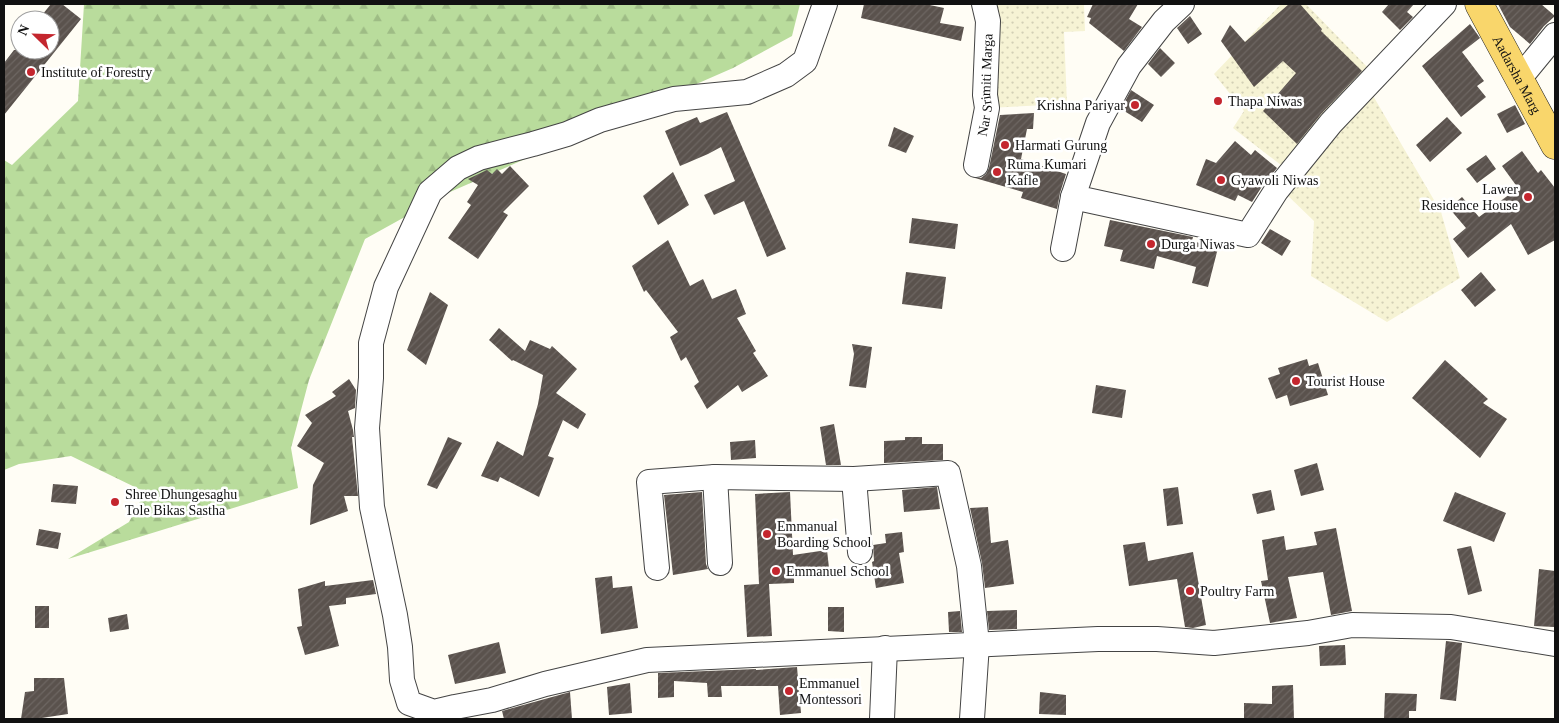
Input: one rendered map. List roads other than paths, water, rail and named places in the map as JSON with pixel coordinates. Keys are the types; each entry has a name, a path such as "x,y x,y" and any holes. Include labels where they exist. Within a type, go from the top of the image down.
{"main road":[{"name":"Aadarsha Marg","path":"1478,4 1555,145"}],"street":[{"path":"825,4 805,61 786,75 747,92 674,99 600,120 568,134 479,158 458,168 430,192 386,288 371,344 371,378 367,428 372,507 395,615 402,680 410,711 434,712 492,700 545,684 647,660 1098,639 1157,639 1214,643 1308,633 1352,625 1451,627 1555,644"},
{"name":"Nar Srimiti Marga","path":"976,165 987,108 985,95 988,21 984,4"},
{"path":"1063,248 1073,197 1098,123 1130,66 1164,21 1182,4"},
{"path":"1073,197 1248,235 1276,191 1331,123 1444,4"},
{"path":"1519,79 1555,35"},
{"path":"657,568 649,482 715,477 854,480 948,473 970,566 977,644 972,719"},
{"path":"715,477 720,563"},
{"path":"854,480 860,552"},
{"path":"882,719 885,648"}],"place":[{"name":"Institute of Forestry","path":"31,72"},
{"name":"Thapa Niwas","path":"1218,101"},
{"name":"Krishna Pariyar","path":"1135,105"},
{"name":"Harmati Gurung","path":"1005,145"},
{"name":"Ruma Kumari Kafle","path":"997,172"},
{"name":"Gyawoli Niwas","path":"1221,180"},
{"name":"Lawer Residence House","path":"1528,197"},
{"name":"Durga Niwas","path":"1151,244"},
{"name":"Tourist House","path":"1296,381"},
{"name":"Shree Dhungesaghu Tole Bikas Sastha","path":"115,502"},
{"name":"Emmanual Boarding School","path":"767,534"},
{"name":"Emmanuel School","path":"776,571"},
{"name":"Poultry Farm","path":"1190,591"},
{"name":"Emmanuel Montessori","path":"789,691"}]}
